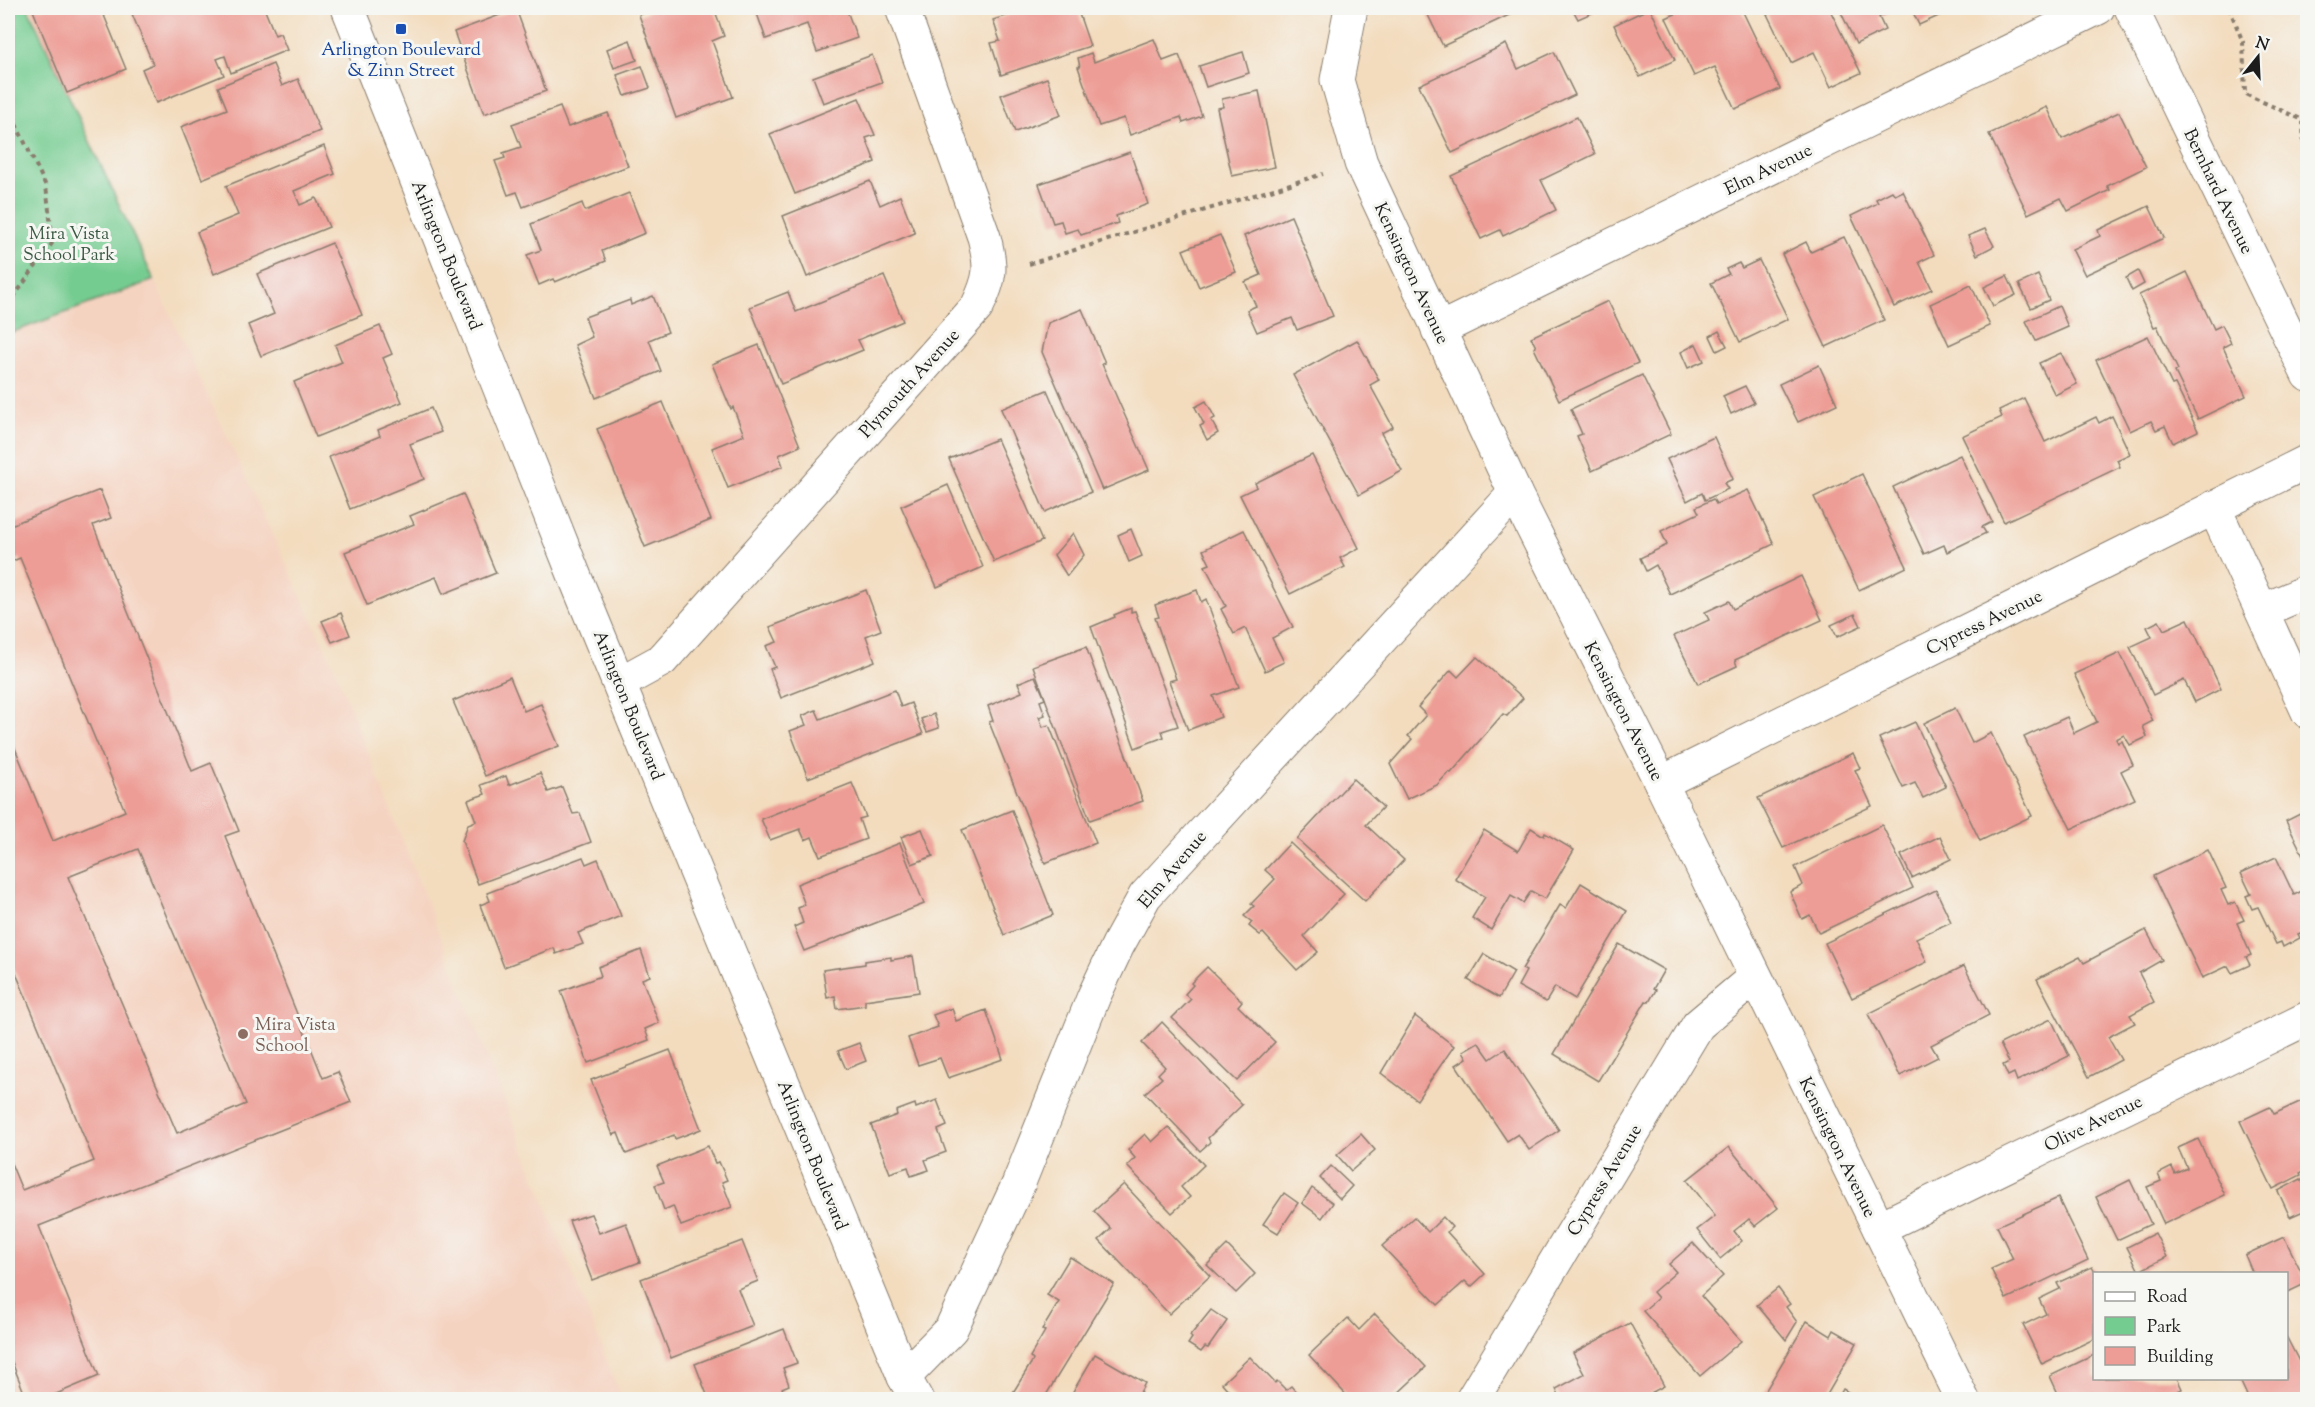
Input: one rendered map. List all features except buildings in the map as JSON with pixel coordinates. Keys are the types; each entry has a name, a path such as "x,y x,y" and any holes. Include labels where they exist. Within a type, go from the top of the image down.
{"street":[{"name":"Arlington Boulevard","path":"348,8 573,571 911,1388"},
{"name":"Plymouth Avenue","path":"620,683 662,660 977,307 989,276 990,261 984,237 902,8"},
{"name":"Kensington Avenue","path":"1351,8 1337,80 1361,162 1515,493 1963,1400"},
{"name":"Elm Avenue","path":"1438,330 2098,8"},
{"name":"Bernhard Avenue","path":"2131,8 2307,375"},
{"name":"Cypress Avenue","path":"1660,783 2307,461"},
{"name":"Elm Avenue","path":"911,1388 951,1329 1018,1185 1094,996 1145,896 1515,493"},
{"path":"2214,507 2307,712"},
{"path":"2262,611 2307,591"},
{"name":"Cypress Avenue","path":"1472,1400 1698,1025 1755,977"},
{"name":"Olive Avenue","path":"1879,1228 2307,1018"}],"path":[{"path":"2229,8 2243,42 2245,94 2303,120 2305,181 2307,183"},
{"path":"8,108 46,186 53,242 8,305"},
{"path":"989,276 1361,162"}],"shaded area":[{"name":"Mira Vista School","path":"154,280 335,669 622,1399 8,1400 8,334"}],"green space":[{"name":"Mira Vista School Park","path":"8,8 28,8 154,280 8,334"}],"place":[{"name":"Arlington Boulevard & Zinn Street","path":"401,29"},
{"name":"Mira Vista School","path":"243,1034"}]}
